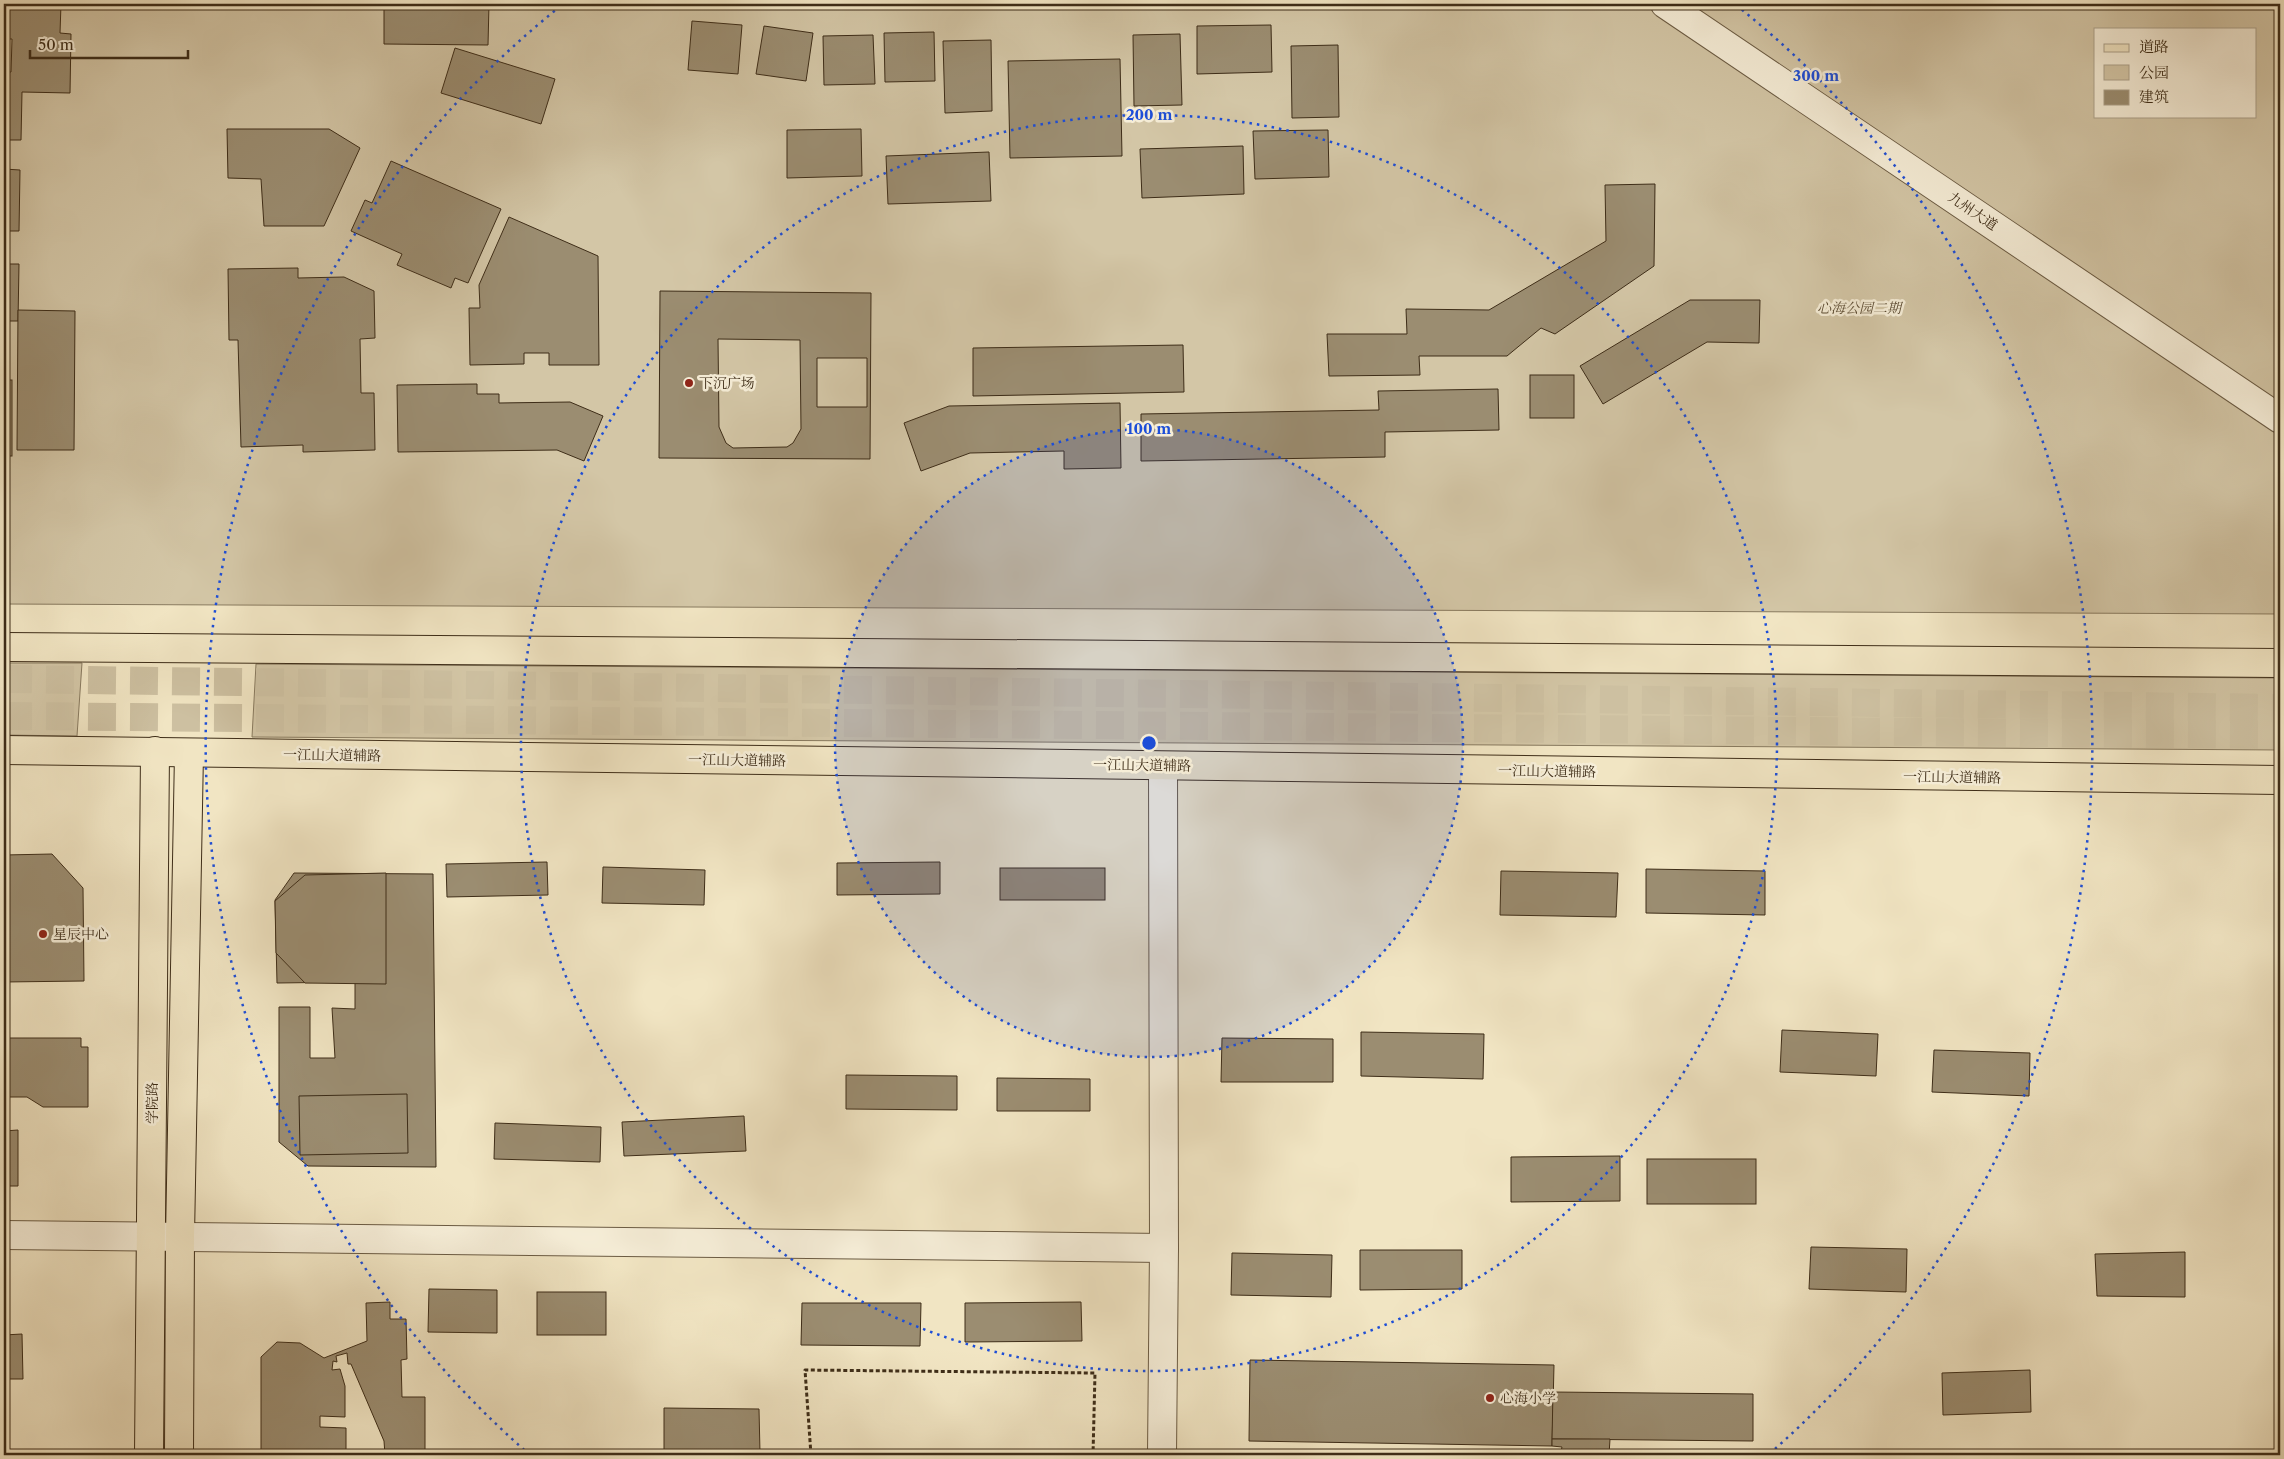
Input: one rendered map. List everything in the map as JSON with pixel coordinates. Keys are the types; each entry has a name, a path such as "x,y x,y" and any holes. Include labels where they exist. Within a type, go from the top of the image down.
{"main road":[{"path":"4,647 2280,663"},
{"name":"一江山大道辅路","path":"4,750 2280,780"},
{"name":"学院路","path":"149,1455 155,751"},
{"path":"179,1455 180,1237 190,753"},
{"path":"2031,778 2280,795"}],"street":[{"name":"九州大道","path":"1665,4 2280,419"},
{"path":"1162,1455 1164,1248 1163,766"},
{"path":"4,1235 1164,1248"}],"path":[{"path":"811,1455 805,1370 1095,1373 1093,1455"}],"green space":[{"name":"心海公园二期","path":"4,4 2280,4 2280,614 4,604"},
{"path":"4,663 82,663 77,736 4,735"},
{"path":"256,664 2280,678 2280,750 252,737"}],"building":[{"path":"4,4 61,4 60,33 71,34 70,93 22,92 21,140 4,140 4,72 11,72 12,39 4,39"},
{"path":"384,4 489,4 488,45 384,44"},
{"path":"692,21 742,25 738,74 688,70"},
{"path":"1271,25 1272,72 1197,74 1197,26"},
{"path":"764,26 813,33 806,81 756,74"},
{"path":"934,32 935,81 885,82 884,33"},
{"path":"1180,34 1182,105 1134,106 1133,35"},
{"path":"873,35 875,84 824,85 823,36"},
{"path":"991,40 992,111 945,113 943,41"},
{"path":"1338,45 1339,117 1292,118 1291,46"},
{"path":"455,48 555,79 541,124 441,93"},
{"path":"1120,59 1122,156 1010,158 1008,61"},
{"path":"227,129 329,129 360,148 324,226 264,226 261,179 228,178"},
{"path":"861,129 862,176 787,178 787,130"},
{"path":"1328,130 1329,177 1255,179 1253,131"},
{"path":"1243,146 1244,194 1142,198 1140,149"},
{"path":"989,152 991,201 888,204 886,156"},
{"path":"391,161 501,209 468,283 455,278 451,288 397,265 402,254 351,231 365,200 372,203"},
{"path":"4,169 20,170 19,231 4,231"},
{"path":"1655,184 1654,266 1555,334 1541,328 1507,356 1419,356 1420,375 1329,376 1327,334 1407,334 1406,309 1489,310 1606,241 1605,185"},
{"path":"509,217 598,256 599,365 549,365 549,353 524,353 524,364 470,365 469,308 480,308 479,285"},
{"path":"4,264 19,264 18,321 4,321"},
{"path":"298,268 298,278 344,277 374,291 375,338 360,339 361,393 374,393 375,450 303,452 303,445 241,447 238,340 229,340 228,269"},
{"name":"下沉广场","path":"660,291 871,293 870,459 659,458","holes":["718,339 800,340 801,429 793,443 787,447 733,448 726,443 719,427","817,358 867,358 867,407 817,407"]},
{"path":"1690,300 1760,300 1759,343 1707,342 1603,404 1580,366"},
{"path":"18,310 75,311 74,450 17,450"},
{"path":"1183,345 1184,392 973,396 973,348"},
{"path":"1530,375 1574,375 1574,418 1530,418"},
{"path":"4,380 12,380 12,456 4,456"},
{"path":"477,384 477,394 499,394 499,403 570,402 603,416 584,461 557,450 398,452 397,385"},
{"path":"1498,389 1499,430 1385,432 1385,457 1141,461 1141,414 1379,410 1378,391"},
{"path":"1120,403 1121,468 1064,469 1064,451 970,453 921,471 904,423 949,406"},
{"name":"星辰中心","path":"52,854 83,888 84,981 4,982 4,855"},
{"path":"547,862 548,895 447,897 446,864"},
{"path":"940,862 940,894 837,895 837,863"},
{"path":"603,867 705,870 704,905 602,903"},
{"path":"1000,868 1105,868 1105,900 1000,900"},
{"path":"1646,869 1765,871 1765,915 1646,913"},
{"path":"1501,871 1618,873 1616,917 1500,915"},
{"path":"294,873 433,874 436,1167 308,1166 279,1142 279,1007 310,1007 310,1058 335,1058 332,1008 355,1009 355,982 277,983 275,900"},
{"path":"386,873 386,984 305,983 276,953 275,901 305,875"},
{"path":"1782,1030 1878,1034 1876,1076 1780,1072"},
{"path":"1361,1032 1484,1034 1483,1079 1361,1076"},
{"path":"4,1038 81,1038 81,1047 88,1047 88,1107 43,1107 27,1097 4,1097"},
{"path":"1222,1038 1333,1039 1333,1082 1221,1082"},
{"path":"1934,1050 2030,1053 2029,1096 1932,1092"},
{"path":"846,1075 957,1076 957,1110 846,1109"},
{"path":"997,1078 1090,1079 1090,1111 997,1111"},
{"path":"407,1094 408,1153 300,1155 299,1096"},
{"path":"744,1116 746,1151 624,1156 622,1122"},
{"path":"495,1123 601,1127 600,1162 494,1159"},
{"path":"18,1130 18,1186 4,1186 4,1131"},
{"path":"1620,1156 1620,1201 1511,1202 1511,1157"},
{"path":"1647,1159 1756,1159 1756,1204 1647,1204"},
{"path":"1811,1247 1907,1249 1906,1292 1809,1289"},
{"path":"1360,1250 1462,1250 1462,1289 1360,1290"},
{"path":"2185,1252 2185,1297 2097,1296 2095,1254"},
{"path":"1232,1253 1332,1255 1331,1297 1231,1295"},
{"path":"429,1289 497,1290 497,1333 428,1332"},
{"path":"537,1292 606,1292 606,1335 537,1335"},
{"path":"390,1302 390,1319 406,1319 407,1359 401,1360 402,1397 425,1397 425,1455 385,1455 384,1441 351,1364 348,1364 347,1353 336,1356 337,1362 333,1361 332,1370 340,1369 345,1386 345,1417 320,1416 320,1427 346,1428 346,1455 261,1455 261,1357 277,1342 300,1343 324,1358 367,1341 366,1303"},
{"path":"1081,1302 1082,1341 965,1342 965,1303"},
{"path":"802,1303 921,1303 920,1346 801,1345"},
{"path":"22,1334 23,1379 4,1379 4,1335"},
{"path":"1250,1360 1554,1365 1552,1446 1249,1441"},
{"path":"2030,1370 2031,1412 1943,1415 1942,1373"},
{"path":"1553,1392 1753,1394 1753,1441 1552,1439"},
{"path":"664,1408 759,1409 760,1453 664,1453"},
{"path":"1552,1439 1610,1439 1609,1455 1560,1455 1562,1447 1552,1446"}],"tunnel":[{"path":"4,679 2280,708"},
{"path":"4,716 2280,735"}],"place":[{"name":"下沉广场","path":"689,383"},
{"name":"星辰中心","path":"43,934"},
{"name":"心海小学","path":"1490,1398"}]}
